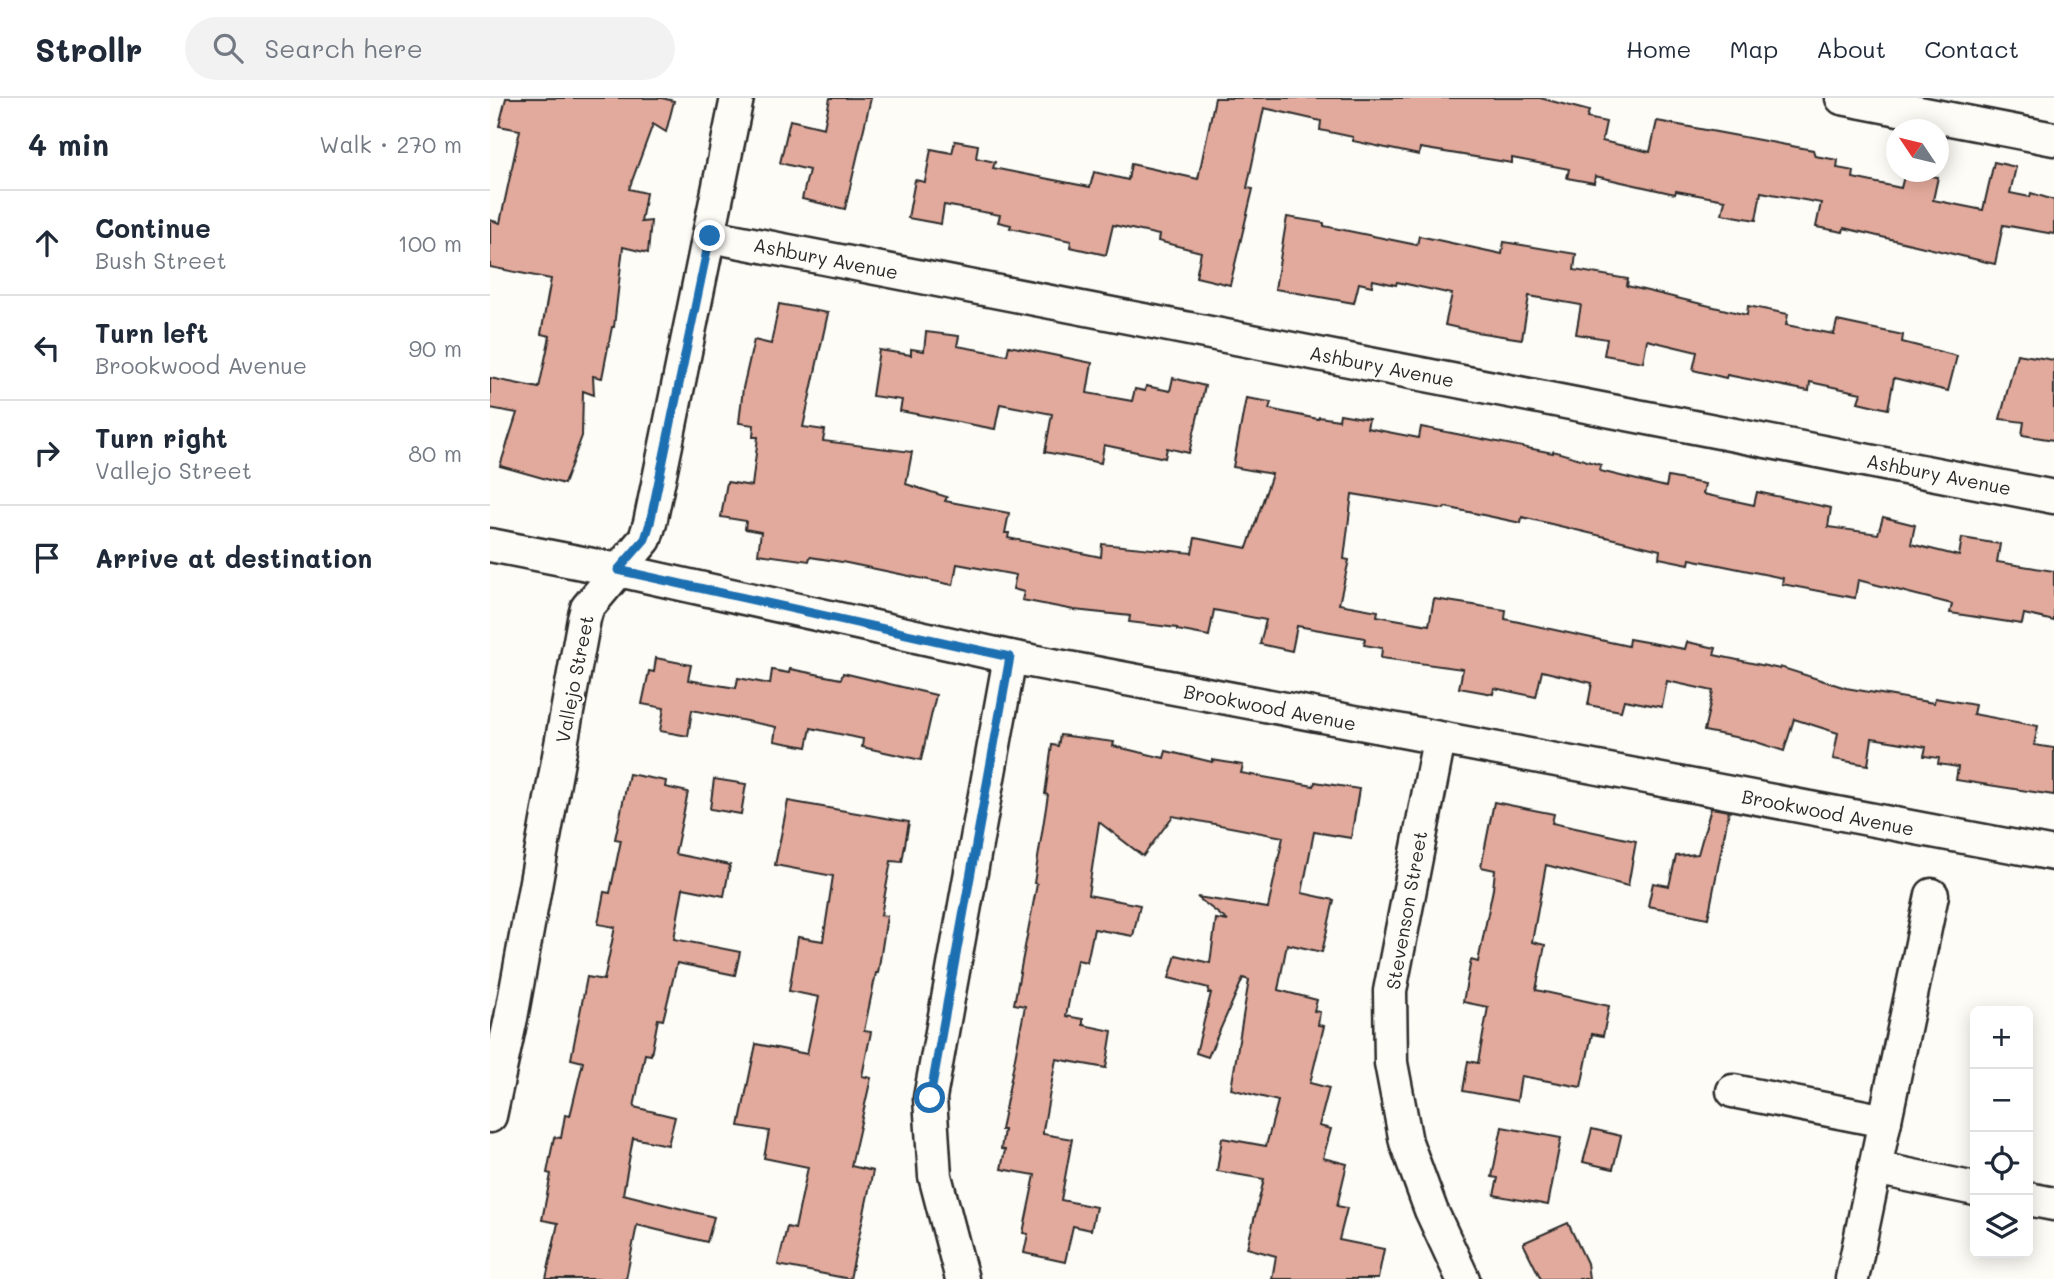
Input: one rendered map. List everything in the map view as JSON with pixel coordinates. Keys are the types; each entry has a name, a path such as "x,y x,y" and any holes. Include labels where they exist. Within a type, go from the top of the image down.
{"street":[{"name":"Vallejo Street","path":"490,1116 511,1018 584,619 587,608 645,539 650,523 737,98"},
{"path":"1842,98 2054,139"},
{"name":"Ashbury Avenue","path":"710,236 2054,496"},
{"name":"Brookwood Avenue","path":"490,545 618,570 1010,657 2054,854"},
{"path":"962,1279 935,1176 930,1098 1010,657"},
{"name":"Stevenson Street","path":"1439,740 1390,991 1391,1063 1406,1142 1431,1210 1463,1279"},
{"path":"1852,1279 1932,895"},
{"path":"1734,1091 1885,1121"},
{"path":"1875,1168 1970,1188"},
{"path":"2033,1200 2054,1204"}],"building":[{"path":"506,98 662,98 674,101 666,132 653,124 629,189 646,193 641,222 651,221 648,253 623,247 614,327 602,378 593,376 594,395 583,391 582,436 564,484 500,466 517,413 490,408 490,378 539,388 550,336 541,334 551,279 490,267 490,220 500,223 520,130 499,126"},
{"path":"830,98 871,98 845,209 802,199 809,170 780,163 790,120 824,128"},
{"path":"1215,98 1540,98 1589,111 1587,118 1606,122 1602,141 1650,152 1657,121 1813,150 1815,156 1838,160 1837,168 1854,171 1853,178 1901,188 1902,182 1937,182 1933,200 1983,210 1994,162 2016,167 2010,193 2030,197 2031,193 2054,200 2054,234 2003,225 1995,264 1844,228 1843,232 1816,227 1821,203 1761,192 1756,220 1722,214 1725,200 1676,191 1675,194 1595,176 1594,183 1567,178 1569,169 1512,158 1512,163 1420,148 1419,155 1353,141 1353,137 1320,130 1321,121 1264,108 1247,188 1253,189 1230,285 1196,277 1201,252 1158,241 1159,235 1113,225 1106,255 1070,247 1071,241 1010,228 1011,225 998,222 1000,215 944,205 941,224 908,218 915,180 925,182 931,149 952,153 955,141 978,145 976,158 995,162 993,168 1090,187 1094,172 1128,180 1131,164 1198,179"},
{"path":"1287,217 1417,245 1419,236 1502,254 1504,242 1576,254 1574,270 1628,279 1627,286 1747,315 1748,306 1788,314 1786,325 1834,334 1837,321 1903,335 1902,342 1957,356 1948,391 1894,378 1888,409 1858,402 1861,393 1810,382 1809,391 1693,370 1697,352 1647,340 1643,362 1604,355 1607,339 1576,334 1581,305 1529,296 1522,339 1476,332 1445,325 1452,294 1397,282 1396,285 1373,280 1372,286 1359,283 1354,303 1275,289"},
{"path":"779,304 828,313 803,427 825,430 823,441 912,452 906,484 947,497 945,501 1009,513 1005,533 1009,533 1008,538 1101,557 1102,544 1192,553 1195,538 1247,548 1272,474 1233,467 1246,398 1271,402 1269,409 1318,419 1339,420 1340,414 1369,419 1367,428 1419,438 1421,427 1553,451 1601,465 1600,471 1666,487 1668,477 1705,484 1703,494 1754,505 1757,492 1831,508 1828,527 1878,534 1883,517 1915,525 1911,544 1959,556 1962,538 2000,544 1997,562 2054,571 2054,621 2024,614 2022,624 1950,613 1952,604 1858,580 1855,598 1782,584 1783,578 1690,559 1689,564 1659,558 1660,550 1522,517 1521,523 1445,507 1444,509 1352,494 1344,559 1349,560 1339,604 1378,611 1377,616 1429,625 1434,599 1506,610 1505,619 1628,646 1629,639 1685,649 1687,642 1716,648 1714,655 1780,667 1846,688 1934,703 1935,698 1975,705 1973,714 2038,726 2034,745 2054,748 2054,795 1956,780 1958,767 1938,764 1939,758 1924,756 1926,747 1872,738 1868,765 1833,759 1838,733 1794,719 1784,751 1750,740 1704,731 1713,691 1667,681 1662,707 1624,700 1621,711 1588,705 1592,683 1542,671 1536,697 1494,688 1493,694 1459,688 1463,669 1381,658 1382,648 1364,645 1365,638 1297,626 1292,651 1260,644 1266,620 1214,610 1209,636 1177,628 1129,622 1130,616 1074,610 1022,600 1024,592 1013,589 1016,575 957,564 953,585 842,562 810,557 809,561 758,554 761,532 745,529 746,521 721,517 727,482 752,486 758,437 753,437 754,425 739,423 743,388 754,340 771,344"},
{"path":"926,332 959,336 957,346 1007,355 1009,346 1092,363 1087,393 1132,401 1135,389 1145,391 1146,386 1170,391 1173,378 1205,386 1189,453 1167,448 1165,458 1104,445 1101,463 1045,452 1052,414 1000,404 995,429 900,411 902,400 872,396 879,350 911,355 911,349 924,351"},
{"path":"2017,354 2054,360 2054,440 2022,435 2024,422 2000,419"},
{"path":"656,658 691,665 688,680 736,688 738,678 770,684 772,670 789,673 790,669 841,679 843,673 936,695 921,760 862,747 863,739 811,728 807,747 774,741 776,727 692,710 688,736 660,731 664,708 642,704 649,671 654,672"},
{"path":"1060,735 1114,742 1113,746 1164,758 1166,751 1212,762 1243,765 1241,773 1314,786 1315,782 1359,789 1351,838 1314,832 1302,893 1334,900 1322,952 1287,944 1278,990 1317,1000 1314,1011 1320,1012 1318,1025 1324,1026 1310,1083 1329,1088 1319,1126 1331,1129 1323,1158 1347,1164 1337,1206 1347,1208 1339,1240 1384,1249 1378,1279 1272,1279 1276,1256 1247,1248 1264,1179 1217,1171 1222,1138 1266,1146 1278,1101 1231,1089 1249,980 1243,978 1208,1057 1196,1053 1211,993 1208,993 1209,988 1169,978 1176,955 1210,963 1216,919 1228,921 1197,897 1268,908 1283,837 1173,816 1143,856 1099,822 1088,895 1140,905 1133,936 1094,929 1087,962 1077,960 1066,1016 1083,1019 1083,1025 1112,1031 1106,1068 1056,1059 1043,1130 1043,1134 1072,1139 1061,1200 1096,1207 1091,1230 1073,1226 1065,1262 1024,1253 1028,1234 1023,1233 1035,1175 1001,1169 1005,1150 1001,1149 1004,1130 1001,1130 1025,1006 1014,1004 1037,884 1034,883 1048,795 1045,794 1052,745 1058,746"},
{"path":"629,774 666,781 665,787 688,792 675,854 730,865 724,896 683,888 674,939 740,952 735,975 677,963 663,1020 658,1019 651,1055 645,1054 634,1107 675,1117 668,1145 633,1138 623,1194 714,1217 707,1242 637,1225 626,1279 546,1279 558,1223 542,1220 551,1174 547,1173 554,1137 561,1138 565,1115 570,1116 583,1062 571,1059 587,977 604,980 615,927 598,924 604,892 610,893 621,840 615,839"},
{"path":"714,779 746,784 741,814 710,809"},
{"path":"788,801 909,822 902,862 891,861 881,915 887,916 878,973 864,1031 871,1032 862,1076 871,1078 851,1166 873,1171 850,1279 778,1265 787,1227 795,1229 808,1167 764,1158 769,1131 739,1126 756,1044 807,1054 819,997 789,991 798,937 823,941 833,876 775,865"},
{"path":"1494,802 1554,814 1552,823 1636,841 1628,886 1546,865 1532,942 1545,945 1536,990 1609,1006 1603,1036 1592,1034 1581,1087 1521,1076 1517,1101 1463,1091 1468,1061 1478,1063 1488,1007 1463,1002 1471,960 1478,962 1493,889 1495,870 1481,867"},
{"path":"1711,808 1729,811 1708,918 1648,906 1653,883 1669,886 1676,856 1698,854"},
{"path":"1502,1127 1561,1138 1548,1205 1494,1195 1498,1178 1492,1177"},
{"path":"1592,1129 1621,1136 1613,1169 1583,1162"},
{"path":"1568,1223 1587,1263 1589,1279 1541,1279 1523,1243"}],"route":[{"path":"710,236 650,523 645,539 618,570 1010,657 930,1098"}]}
